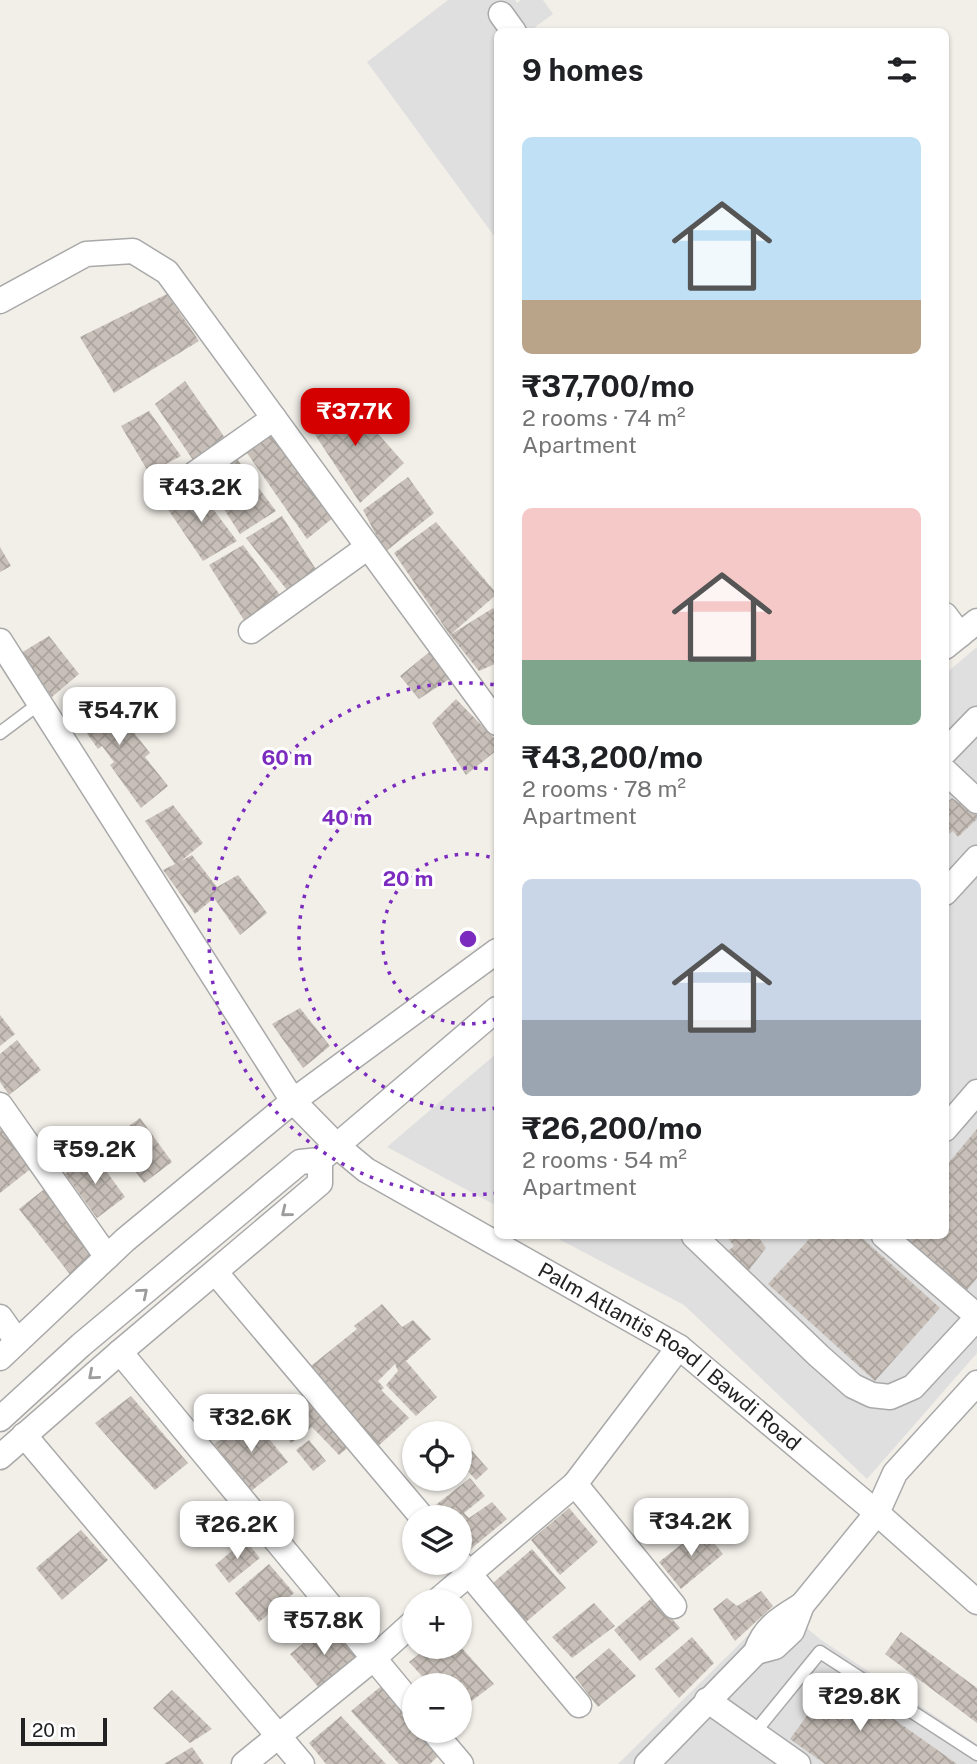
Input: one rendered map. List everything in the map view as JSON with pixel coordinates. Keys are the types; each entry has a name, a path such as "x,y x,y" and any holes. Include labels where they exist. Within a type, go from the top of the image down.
{"street":[{"path":"0,301 86,254 133,251 167,272 494,719"},
{"path":"163,496 274,418"},
{"path":"251,631 368,547"},
{"path":"949,620 961,635"},
{"name":"Palm Atlantis Road | Bawdi Road","path":"0,641 328,1153 366,1170 679,1347 877,1513 977,1602"},
{"path":"949,748 977,719"},
{"path":"949,775 977,801"},
{"path":"949,889 977,858"},
{"path":"0,1317 9,1349 107,1256 293,1101 494,953"},
{"path":"0,1419 81,1345 300,1162 328,1153 494,1012"},
{"path":"949,1124 977,1092"},
{"path":"0,1105 107,1256"},
{"path":"0,1457 320,1183 328,1153"},
{"path":"697,1239 853,1386 872,1395 890,1397 913,1387 977,1317 887,1239"},
{"path":"216,1272 412,1505"},
{"path":"472,1562 575,1484 679,1347"},
{"path":"120,1352 402,1694"},
{"path":"648,1764 757,1651 761,1637 768,1629 802,1605 877,1513 895,1473 977,1384"},
{"path":"24,1435 302,1764"},
{"path":"575,1484 674,1606"},
{"path":"447,1589 458,1575"},
{"path":"470,1575 579,1705"},
{"path":"244,1764 402,1633"},
{"path":"707,1700 798,1764"},
{"path":"443,1743 461,1764"}],"lane":[{"path":"0,733 40,703"},
{"path":"754,1733 820,1652 977,1754"}],"shaded area":[{"path":"448,0 515,0 517,3 521,0 543,0 553,14 536,28 494,28 494,236 367,62"},
{"path":"977,647 977,1353 867,1479 684,1305 559,1239 949,1239 949,671"},
{"path":"494,1056 494,1204 387,1147"},
{"path":"779,1605 820,1639 977,1744 977,1764 618,1764"}],"building":[{"path":"167,294 199,341 114,393 80,337"},
{"path":"185,381 225,438 193,460 155,404"},
{"path":"345,397 404,463 360,503 306,421"},
{"path":"149,411 181,456 149,473 121,426"},
{"path":"276,432 334,517 307,539 247,453"},
{"path":"237,459 276,511 240,534 205,480"},
{"path":"408,477 434,513 385,552 363,510"},
{"path":"195,485 237,541 203,561 167,508"},
{"path":"282,516 317,571 287,590 246,538"},
{"path":"436,522 494,590 494,597 450,635 394,553"},
{"path":"243,545 283,599 247,625 209,565"},
{"path":"0,547 11,566 0,572"},
{"path":"493,608 494,664 479,671 450,635"},
{"path":"49,636 79,674 52,697 21,653"},
{"path":"433,649 454,676 419,699 400,676"},
{"path":"95,689 150,753 145,757 168,786 141,808 110,765 114,762 102,746 98,749 67,705"},
{"path":"456,699 494,738 494,752 466,775 432,723"},
{"path":"952,798 977,815 977,819 958,837 953,831 949,834 949,801"},
{"path":"173,805 203,843 181,861 192,855 217,887 238,875 267,913 240,935 214,898 195,914 163,870 175,864 145,821"},
{"path":"300,1008 330,1046 303,1068 272,1024"},
{"path":"0,1015 15,1034 0,1046"},
{"path":"17,1040 41,1070 9,1095 0,1082 0,1054"},
{"path":"140,1118 172,1162 144,1183 111,1139"},
{"path":"2,1128 33,1167 0,1193 0,1130"},
{"path":"977,1129 977,1278 967,1290 906,1239 949,1239 949,1162"},
{"path":"93,1153 125,1197 97,1218 65,1174"},
{"path":"47,1187 98,1253 72,1277 19,1209"},
{"path":"728,1239 760,1239 766,1248 746,1274 727,1252 734,1246"},
{"path":"809,1239 863,1239 940,1308 875,1381 768,1284"},
{"path":"382,1304 402,1327 413,1320 431,1339 406,1361 437,1397 416,1416 386,1385 398,1371 395,1364 378,1381 384,1388 381,1390 409,1418 402,1421 402,1424 376,1448 311,1366 357,1329 354,1326"},
{"path":"131,1396 188,1463 155,1490 95,1423"},
{"path":"312,1401 352,1444 339,1455 312,1427 291,1443 280,1428"},
{"path":"252,1418 288,1462 250,1492 214,1444"},
{"path":"309,1440 326,1461 313,1471 296,1450"},
{"path":"472,1451 488,1469 476,1480 472,1476"},
{"path":"472,1480 485,1496 472,1507 436,1505 453,1491 472,1491"},
{"path":"492,1502 507,1519 472,1548 472,1516"},
{"path":"569,1508 598,1542 560,1575 531,1540"},
{"path":"702,1528 723,1554 681,1589 659,1562"},
{"path":"81,1530 108,1560 62,1600 36,1568"},
{"path":"245,1540 260,1558 229,1583 215,1565"},
{"path":"532,1549 566,1588 526,1622 493,1583"},
{"path":"269,1564 294,1593 259,1622 235,1593"},
{"path":"761,1591 773,1606 735,1641 713,1609 727,1598 737,1606"},
{"path":"653,1597 680,1628 640,1661 614,1630"},
{"path":"594,1603 615,1626 572,1658 552,1637"},
{"path":"326,1625 359,1659 320,1689 290,1654"},
{"path":"901,1632 977,1688 977,1723 885,1654"},
{"path":"692,1637 714,1663 679,1698 655,1669"},
{"path":"609,1648 636,1676 598,1707 575,1677"},
{"path":"413,1659 472,1659 494,1684 472,1701 472,1673 419,1673 409,1662"},
{"path":"835,1677 957,1764 825,1764 790,1739"},
{"path":"385,1683 402,1703 402,1743 436,1743 443,1751 430,1764 399,1764 351,1711"},
{"path":"172,1690 212,1729 190,1743 153,1708"},
{"path":"341,1716 386,1764 326,1764 309,1743"},
{"path":"192,1747 204,1764 164,1764"}]}
